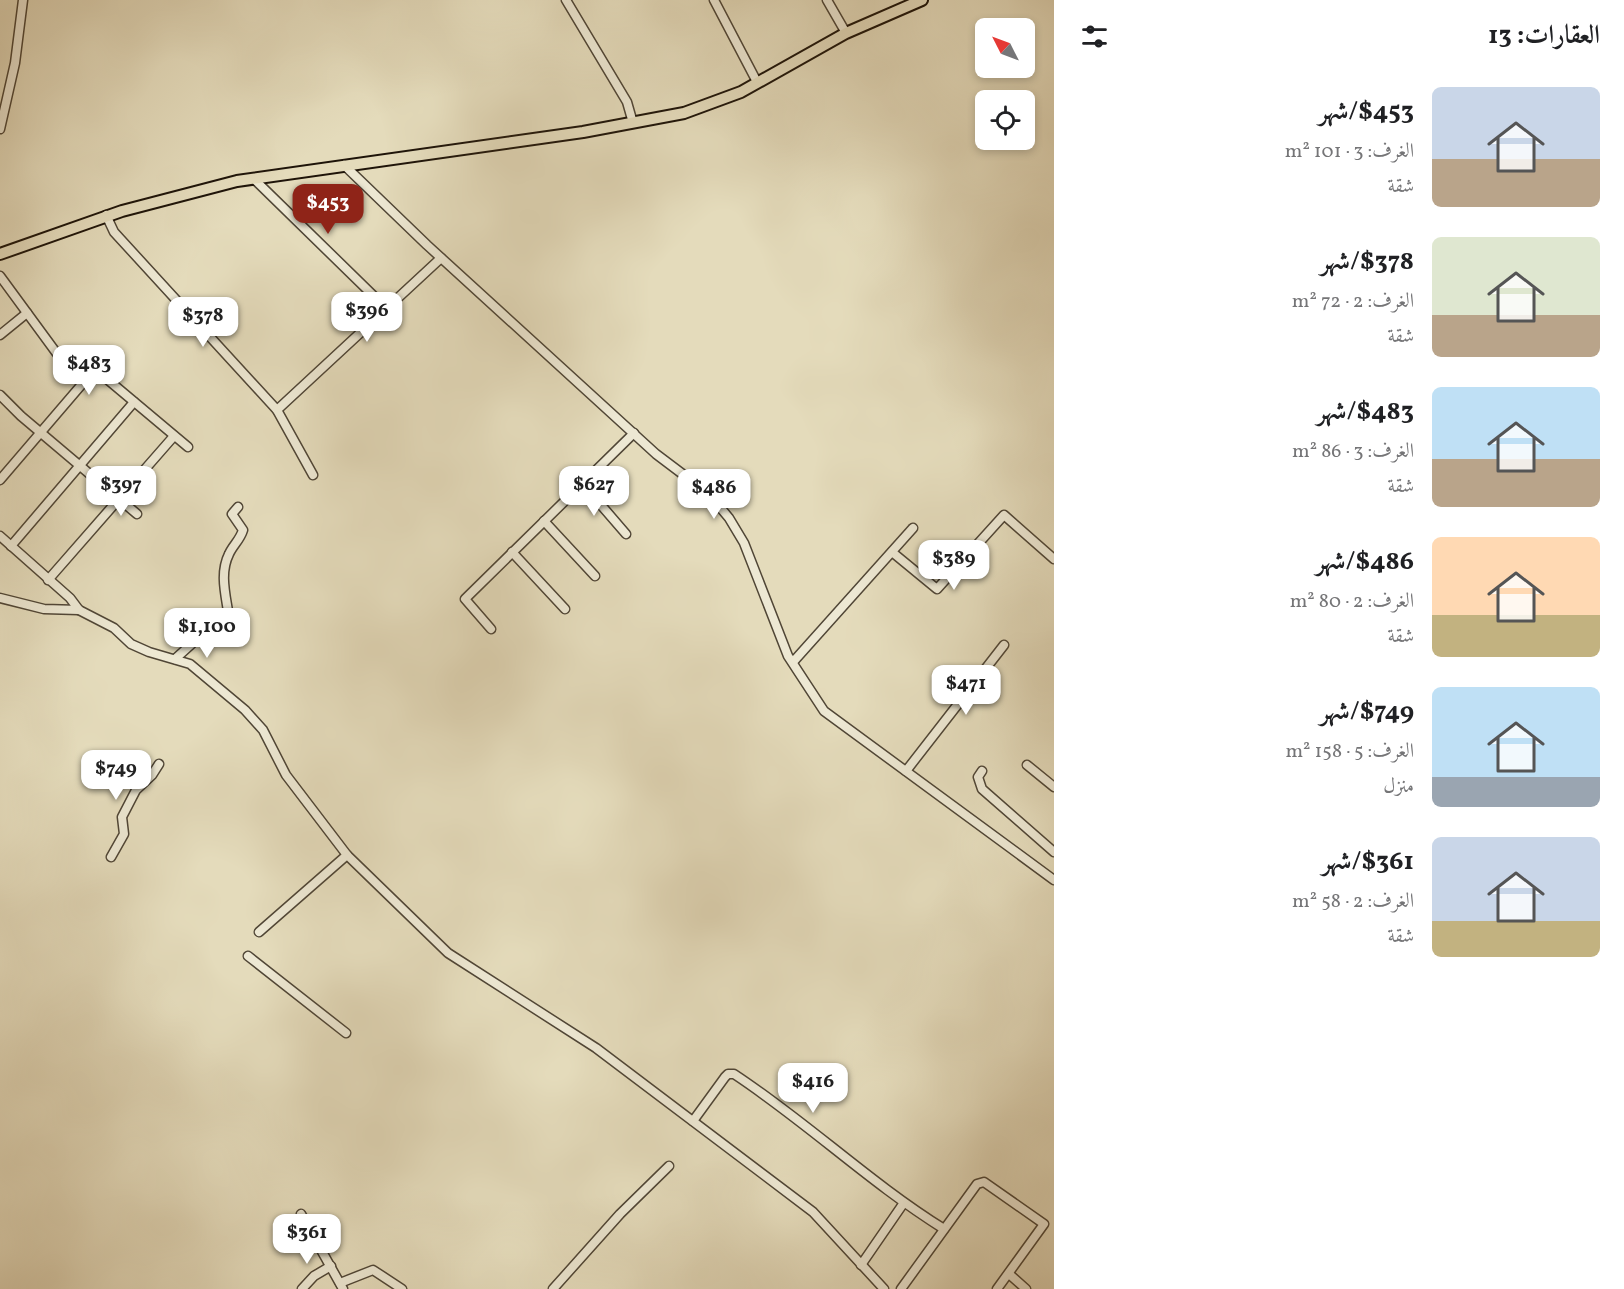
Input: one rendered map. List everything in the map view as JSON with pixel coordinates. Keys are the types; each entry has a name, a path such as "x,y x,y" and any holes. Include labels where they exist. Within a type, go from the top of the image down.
{"main road":[{"path":"1,251 106,216 254,179 583,132 684,113 741,92 846,33 922,0"}],"street":[{"path":"0,129 15,63 23,0"},
{"path":"566,0 627,102 633,123"},
{"path":"714,0 757,82"},
{"path":"827,0 846,33"},
{"path":"344,165 441,258 634,433 678,472 709,494 729,518 744,543 793,662 824,711 1054,880"},
{"path":"254,179 386,308"},
{"path":"106,216 114,232 277,410 313,475"},
{"path":"277,410 441,258"},
{"path":"0,276 66,366"},
{"path":"0,335 27,313"},
{"path":"0,480 95,369 188,447"},
{"path":"0,395 78,465 138,514"},
{"path":"11,546 134,402"},
{"path":"491,629 465,599 634,433"},
{"path":"48,580 174,436"},
{"path":"582,483 626,534"},
{"path":"176,659 228,611 224,572 229,552 240,541 243,530 232,514 238,507"},
{"path":"892,552 937,589 1004,515 1054,559"},
{"path":"544,520 595,576"},
{"path":"793,662 913,528"},
{"path":"0,536 70,598 79,610"},
{"path":"512,552 565,609"},
{"path":"0,598 44,609 79,610 114,628 131,644 190,664 209,677 262,729 286,775 347,855 448,953 596,1048 813,1212 884,1289"},
{"path":"906,771 1004,645"},
{"path":"111,857 124,834 122,817 136,790 152,776 159,764"},
{"path":"1027,765 1054,787"},
{"path":"982,771 978,777 982,789 1054,852"},
{"path":"259,932 347,855"},
{"path":"248,956 346,1033"},
{"path":"693,1121 725,1077 728,1074 734,1074 806,1125 903,1204 944,1229"},
{"path":"553,1289 626,1207 669,1166"},
{"path":"901,1289 977,1184 984,1182 1044,1224 997,1289"},
{"path":"861,1265 903,1204"},
{"path":"301,1214 341,1286 373,1270 402,1289"},
{"path":"302,1289 314,1276 331,1266"},
{"path":"1009,1274 1026,1289"}]}
